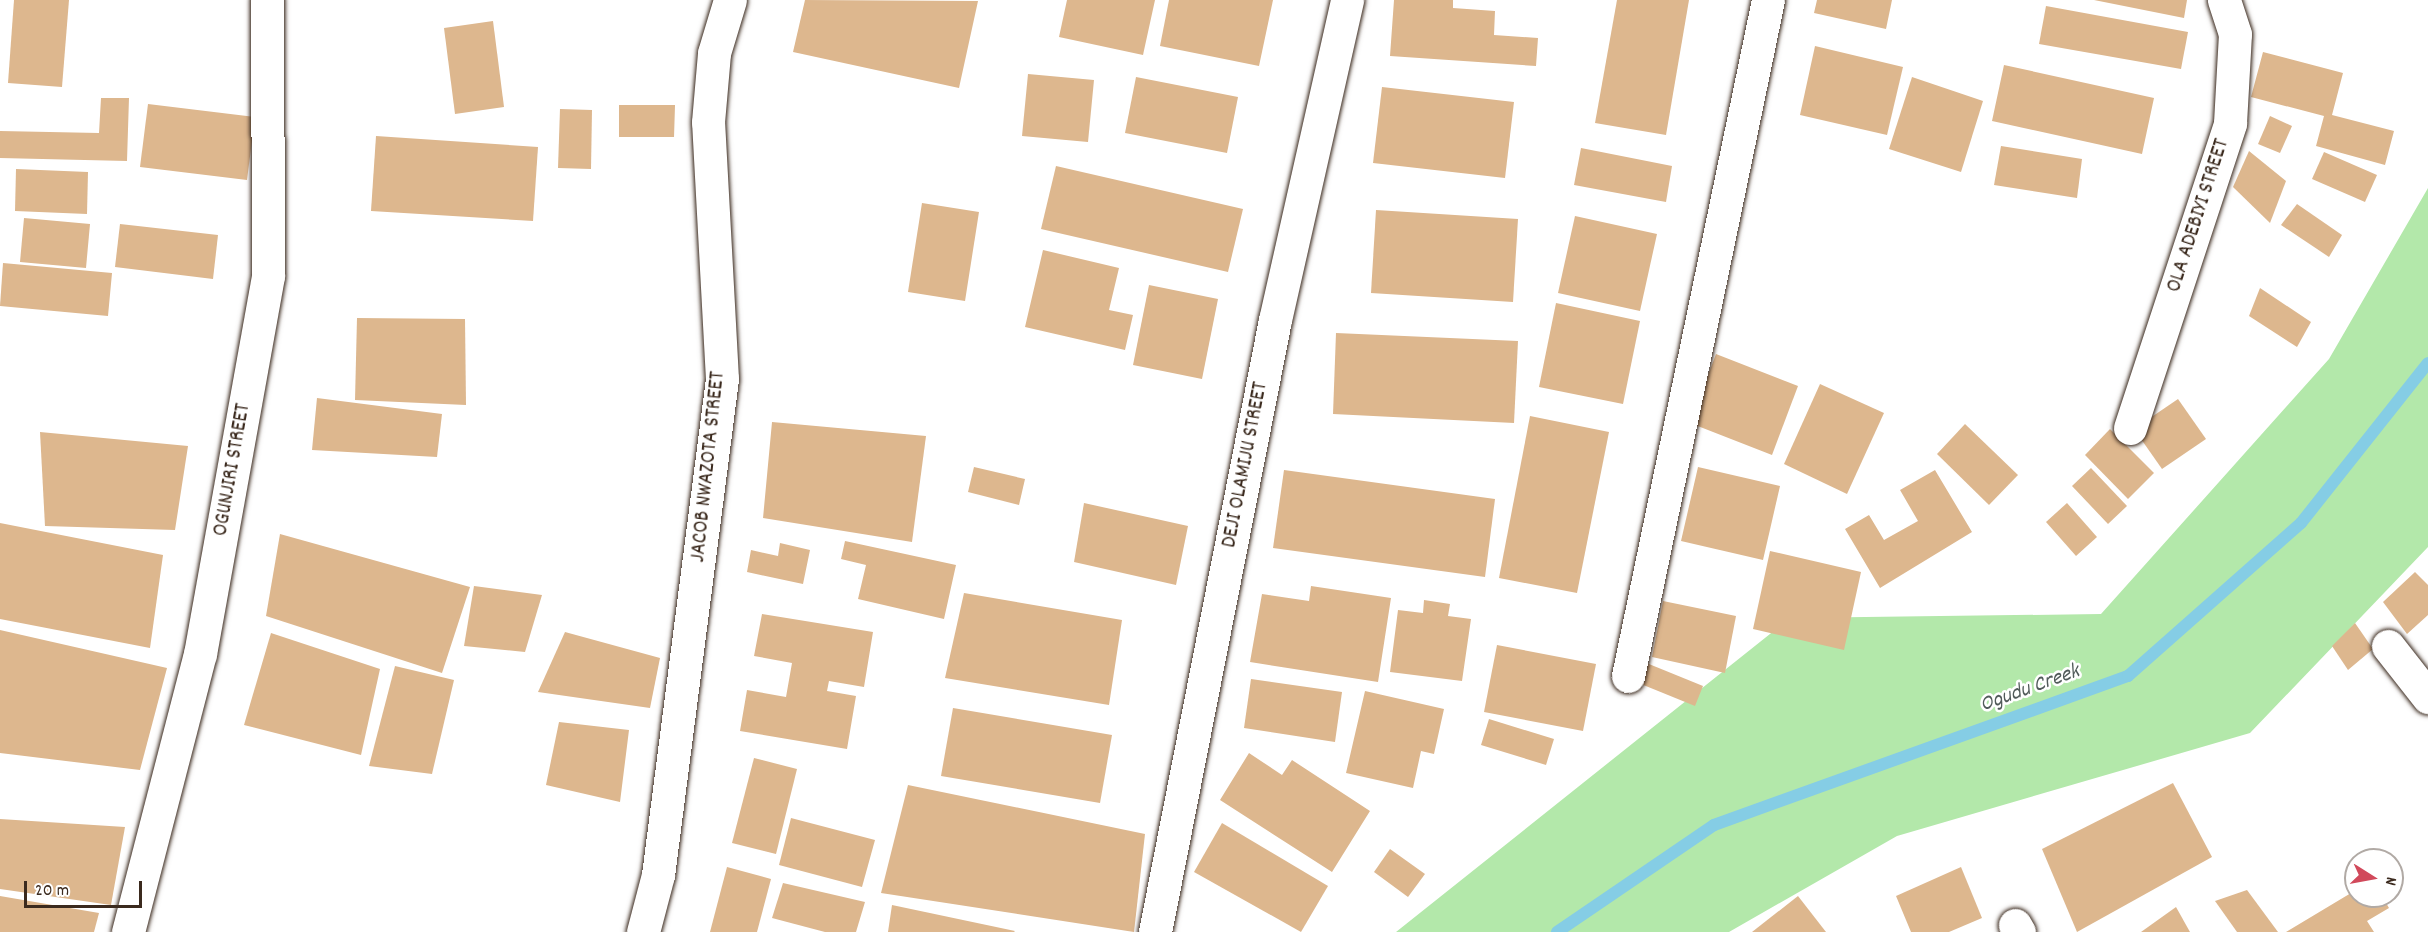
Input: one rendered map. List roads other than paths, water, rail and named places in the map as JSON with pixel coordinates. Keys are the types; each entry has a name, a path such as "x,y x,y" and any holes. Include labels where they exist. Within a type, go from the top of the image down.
{"street":[{"name":"OGUNJIRI STREET","path":"128,932 200,654 268,276 267,0"},
{"name":"JACOB NWAZOTA STREET","path":"644,932 658,875 722,379 708,122 714,53 730,0"},
{"name":"DEJI OLAMIJU STREET","path":"1155,932 1275,320 1347,0"},
{"path":"1628,676 1768,0"},
{"name":"OLA ADEBIYI STREET","path":"2130,428 2230,123 2235,34 2224,0"},
{"path":"2388,646 2428,697"}],"waterway":[{"name":"Ogudu Creek","path":"1557,932 1714,825 2128,676 2301,523 2428,363"}]}
